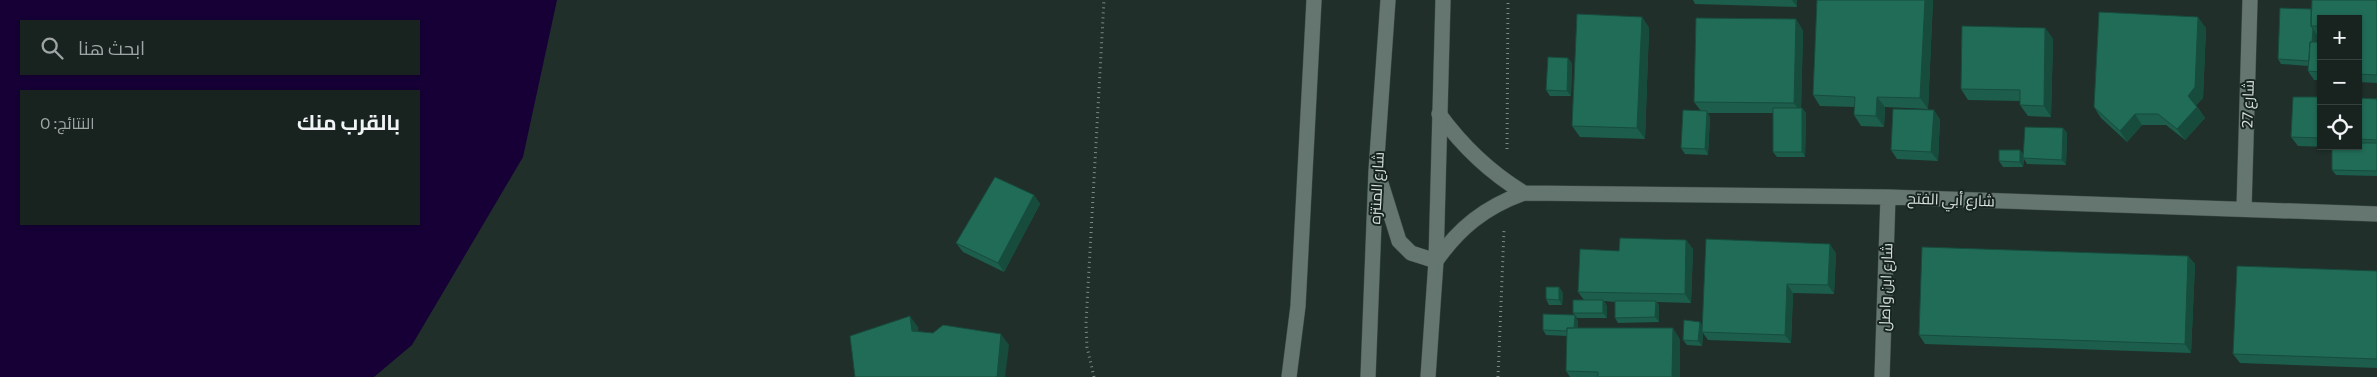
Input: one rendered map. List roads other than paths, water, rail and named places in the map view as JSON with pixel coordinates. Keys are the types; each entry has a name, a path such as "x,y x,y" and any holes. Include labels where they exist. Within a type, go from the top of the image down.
{"street":[{"path":"1289,377 1298,306 1314,0"},
{"path":"1378,0 1387,28"},
{"name":"شارع المنتزه","path":"1368,377 1376,171 1388,0"},
{"path":"1428,377 1436,261 1443,0"},
{"name":"شارع 27","path":"2244,209 2250,0"},
{"name":"شارع أبي الفتح","path":"1439,114 1471,154 1507,183 1524,193"},
{"path":"1376,171 1399,241 1412,253 1436,261"},
{"name":"شارع أبي الفتح","path":"1436,261 1466,225 1485,211 1505,200 1524,193 1888,197 2377,214"},
{"name":"شارع ابن واصل","path":"1882,377 1888,197"}]}
